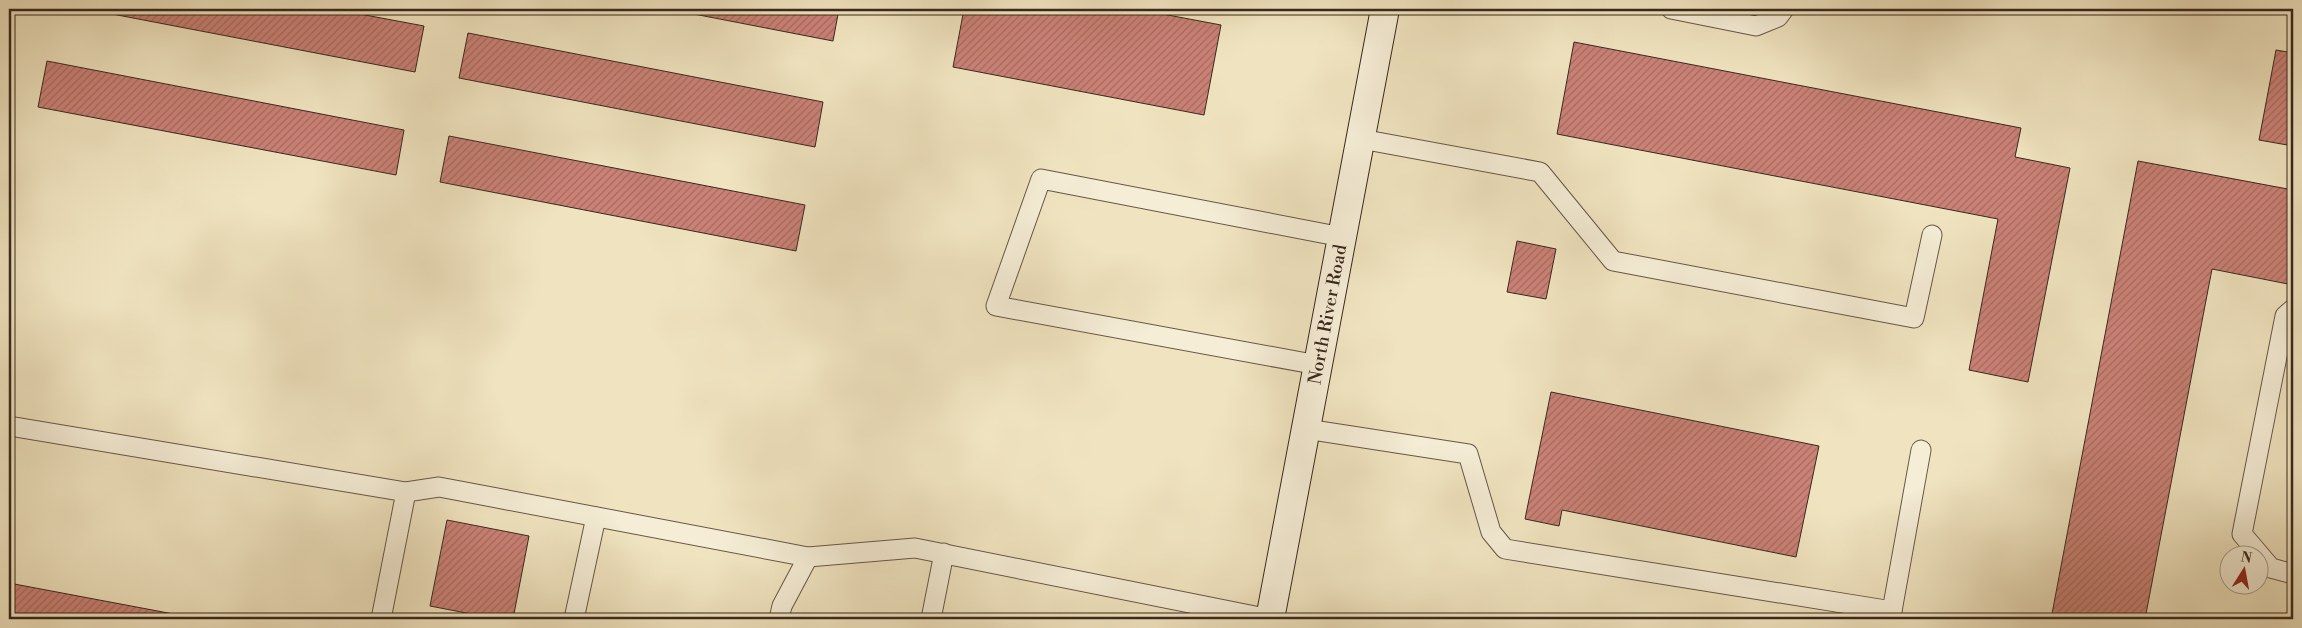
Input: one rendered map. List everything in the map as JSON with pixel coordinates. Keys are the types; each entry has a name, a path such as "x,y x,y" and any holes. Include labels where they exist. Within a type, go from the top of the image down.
{"street":[{"name":"North River Road","path":"1270,619 1386,9"}],"lane":[{"path":"1671,9 1756,26 1778,16 1784,9"},
{"path":"1361,139 1540,172 1613,261 1914,318 1932,235"},
{"path":"1318,365 996,306 1041,179 1342,237"},
{"path":"2293,309 2285,316 2242,534 2270,568 2293,574"},
{"path":"9,426 406,492 439,487 808,558 915,548 1270,619"},
{"path":"1306,428 1468,454 1491,532 1505,549 1891,615 1921,450"},
{"path":"381,619 406,492"},
{"path":"574,619 596,517"},
{"path":"930,619 944,554"},
{"path":"779,619 782,606 808,558"}],"building":[{"path":"86,9 333,9 424,26 415,72"},
{"path":"668,9 839,9 833,41"},
{"path":"964,9 1136,9 1221,25 1204,115 953,67"},
{"path":"468,33 823,102 815,147 459,78"},
{"path":"1574,42 2021,128 2015,157 2070,168 2028,382 1969,370 1998,219 1557,134"},
{"path":"2276,50 2293,53 2293,146 2259,140"},
{"path":"47,61 404,130 396,175 38,107"},
{"path":"449,136 805,205 796,251 440,182"},
{"path":"2138,161 2293,190 2293,285 2212,269 2145,619 2051,619"},
{"path":"1517,241 1556,249 1546,299 1507,292"},
{"path":"1551,392 1819,446 1796,557 1562,510 1559,526 1525,519"},
{"path":"447,520 529,536 513,619 497,619 430,606"},
{"path":"9,583 200,619 9,619"}]}
